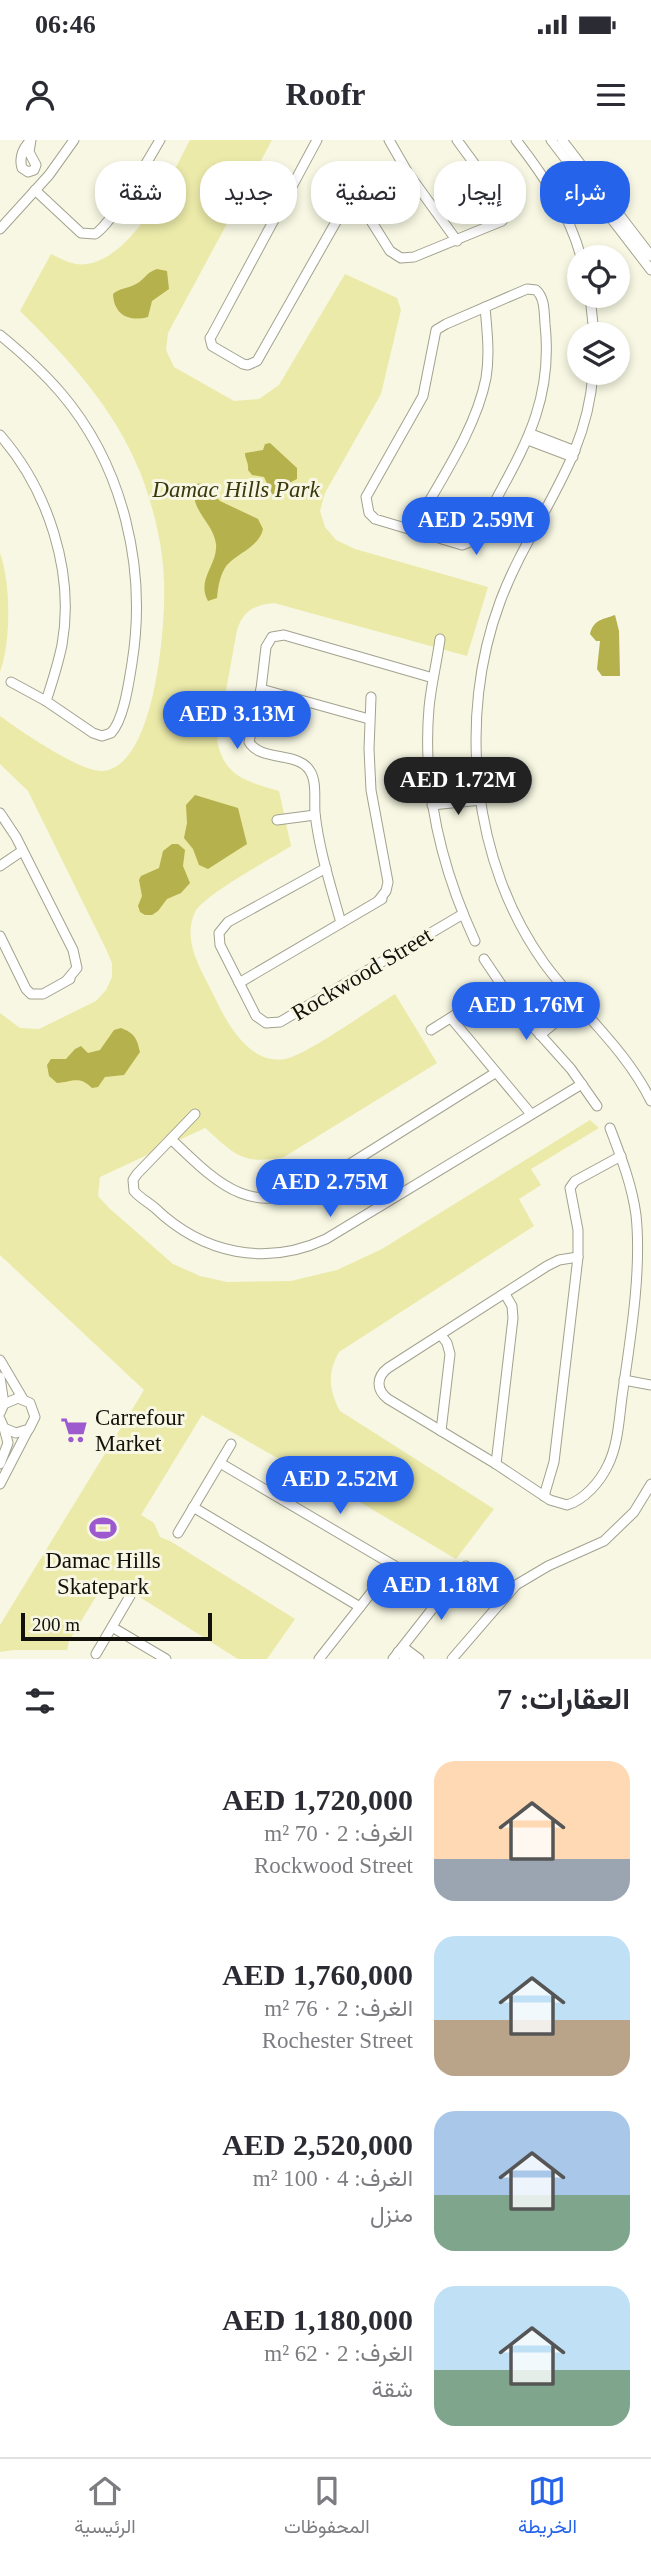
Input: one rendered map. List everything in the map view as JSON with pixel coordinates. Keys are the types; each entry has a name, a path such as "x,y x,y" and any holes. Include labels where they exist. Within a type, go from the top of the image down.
{"street":[{"path":"0,229 74,140"},
{"path":"35,190 81,233 90,235 99,232 160,140"},
{"path":"317,140 210,338 212,346 243,364 257,361 335,224"},
{"path":"389,140 408,173 457,241"},
{"path":"373,224 390,251 401,258 414,257 493,225 502,211 498,196 457,140"},
{"path":"516,140 546,181 576,245"},
{"path":"551,140 651,270"},
{"path":"562,140 651,256"},
{"path":"527,289 536,290 542,296 546,332 545,371 538,409 529,437 515,468 478,530 468,540 454,543 375,519 369,513 366,497 423,396 436,330 527,289"},
{"path":"412,531 468,429 482,394 488,358 485,307"},
{"path":"0,335 45,375 79,416 105,463 123,513 135,564 137,618 131,671 120,719 104,731 89,730 46,701 11,682"},
{"path":"591,385 589,403 565,476 520,556 491,630 481,682 477,723 481,797 497,869 518,919 543,962 618,1050 651,1101"},
{"path":"0,435 27,471 41,499 53,529 60,559 64,590 62,643 46,701"},
{"path":"529,437 574,454"},
{"path":"341,923 315,815 310,769 302,763 251,746 249,737 261,689 267,643 279,634 433,678"},
{"path":"440,639 433,678 428,738 432,802 444,862 475,941"},
{"path":"261,689 369,719"},
{"path":"239,982 379,900 391,890 371,790 371,697"},
{"path":"432,802 481,797"},
{"path":"0,813 79,957 81,967 76,976 49,991 32,990 21,978 0,936"},
{"path":"277,820 315,815"},
{"path":"0,866 22,851"},
{"name":"Rockwood Street","path":"326,868 223,926 219,937 220,945 258,1019 266,1023 276,1024 463,914"},
{"path":"484,959 501,986 597,1106"},
{"path":"431,1030 501,986"},
{"path":"538,1033 575,1001"},
{"path":"451,1018 531,1114"},
{"path":"171,1139 225,1187 257,1198 290,1196 321,1182 495,1073"},
{"path":"195,1114 135,1177 133,1184 136,1194 177,1227 203,1242 242,1253 274,1254 306,1247 326,1239 582,1084"},
{"path":"578,1257 553,1263 383,1372 378,1383 383,1395 558,1504 575,1503 601,1477 613,1453 624,1378 636,1276 637,1237 632,1196 610,1128"},
{"path":"544,1496 554,1462 578,1257 578,1230 570,1193 572,1184 621,1156"},
{"path":"496,1464 513,1318 512,1306 505,1294"},
{"path":"441,1335 450,1353 441,1431"},
{"path":"0,1360 34,1412 34,1422 0,1484"},
{"path":"0,1377 2,1408"},
{"path":"624,1378 651,1379"},
{"path":"624,1378 651,1385"},
{"path":"2,1408 13,1399 23,1399"},
{"path":"2,1424 16,1433 29,1429"},
{"path":"0,1464 8,1443 2,1424"},
{"path":"178,1533 232,1444"},
{"path":"220,1463 444,1595"},
{"path":"532,1488 550,1476"},
{"path":"452,1659 516,1585 548,1566 604,1541 634,1513 651,1484"},
{"path":"193,1507 360,1607"},
{"path":"319,1659 393,1565"},
{"path":"398,1652 466,1566"},
{"path":"96,1654 130,1596"},
{"path":"112,1627 166,1659"},
{"path":"398,1652 408,1659"},
{"path":"398,1652 419,1659"}],"green space":[{"name":"Damac Hills Park","path":"190,140 272,140 261,161 200,161 200,224 227,224 168,333 166,350 174,367 234,401 259,399 279,385 345,274 397,298 401,310 381,394 325,493 320,511 325,527 336,540 355,549 488,587 467,656 274,603 255,607 246,614 237,630 217,740 225,762 238,776 279,791 291,846 211,896 195,912 190,933 194,954 217,1003 239,1038 259,1055 271,1059 295,1056 395,994 437,1063 284,1157 258,1160 240,1156 205,1128 100,1177 98,1196 173,1264 200,1276 227,1282 291,1281 337,1270 382,1249 590,1120 599,1128 531,1169 541,1185 519,1199 534,1226 339,1352 333,1367 332,1389 340,1411 494,1509 456,1559 289,1460 286,1463 202,1415 141,1515 154,1523 160,1537 295,1619 267,1659 238,1659 138,1596 106,1580 69,1641 67,1650 0,1652 0,1625 144,1390 0,1255 0,1013 20,1028 39,1029 96,1001 106,990 112,977 112,963 28,791 0,764 0,716 79,765 102,771 120,764 135,746 146,720 160,658 164,601 162,553 153,511 129,449 89,386 56,347 20,311 51,254 73,263 87,264 104,258 120,247 141,224 186,224 186,161 179,161"},
{"path":"0,553 8,596 8,629 0,672"}],"shaded area":[{"path":"157,269 167,271 169,289 152,301 148,317 129,317 120,312 113,294 137,283"},
{"path":"270,443 297,468 297,479 291,482 291,489 283,490 283,496 274,498 264,477 252,475 248,470 245,453 263,450 265,444"},
{"path":"203,483 220,501 258,519 263,529 253,545 227,565 221,576 217,598 208,601 204,586 216,552 216,544 195,501 196,484"},
{"path":"615,615 619,631 620,676 602,676 597,669 600,641 596,641 590,634 596,623"},
{"path":"195,795 238,808 247,844 208,869 199,865 193,849 184,838 186,805"},
{"path":"172,844 178,844 185,850 183,866 190,883 181,893 167,899 158,911 145,915 140,912 138,906 142,896 139,880 141,876 159,868 163,851"},
{"path":"121,1028 134,1037 140,1052 124,1075 105,1077 98,1087 92,1088 79,1080 57,1083 49,1076 47,1065 51,1059 66,1059 81,1046 88,1053 100,1050 114,1030"}],"place":[{"name":"Carrefour Market","path":"74,1430"},
{"name":"Damac Hills Skatepark","path":"103,1528"}]}
